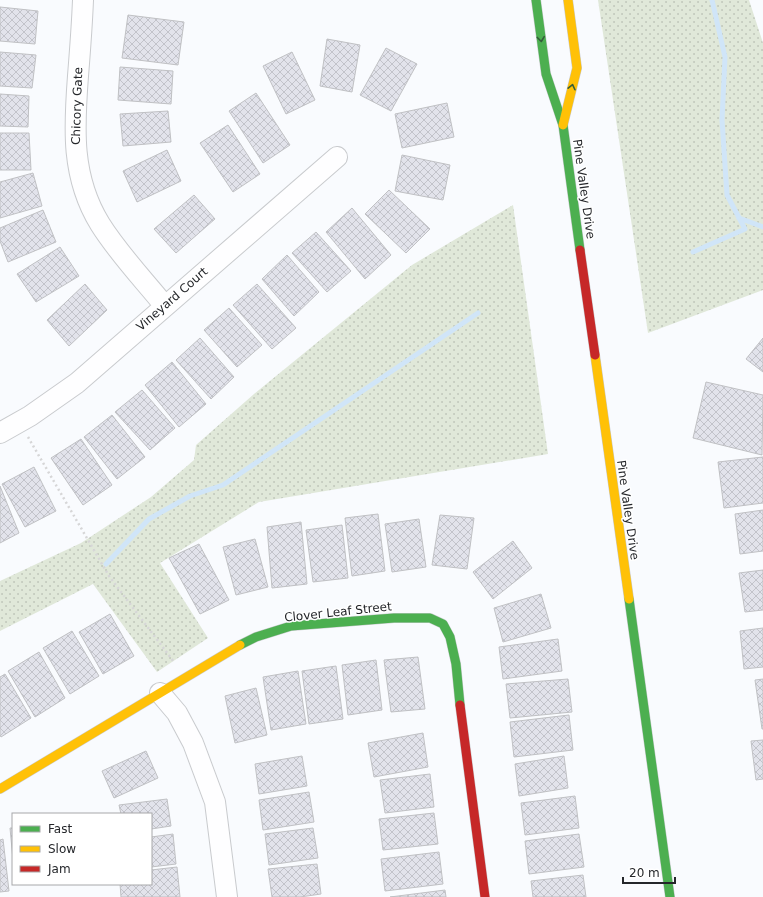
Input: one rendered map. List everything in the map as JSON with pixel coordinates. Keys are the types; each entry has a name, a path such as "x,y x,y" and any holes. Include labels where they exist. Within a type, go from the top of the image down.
{"main road":[{"name":"Pine Valley Drive","path":"536,0 546,74 563,125 670,897"},
{"name":"Pine Valley Drive","path":"563,125 577,68 568,0"},
{"name":"Clover Leaf Street","path":"0,789 4,788 229,651 256,637 291,626 394,618 430,618 443,624 450,637 456,664 462,727 485,897"}],"street":[{"name":"Chicory Gate","path":"84,0 74,120 75,146 79,172 91,206 100,224 164,306"},
{"name":"Vineyard Court","path":"0,433 30,416 77,383 337,157"},
{"path":"160,693 177,713 193,743 215,802 226,897"}],"path":[{"path":"26,435 109,576 176,666"}],"green space":[{"path":"598,0 749,0 763,43 763,290 648,333"},
{"path":"513,205 548,454 259,502 160,563 208,638 157,672 93,584 0,631 0,581 81,543 151,497 194,460 196,445 254,394 412,265"}],"building":[{"path":"0,7 38,11 35,44 0,41"},
{"path":"128,15 184,22 178,65 122,58"},
{"path":"327,39 360,45 352,92 320,86"},
{"path":"386,48 417,64 391,111 360,95"},
{"path":"0,52 36,55 32,88 0,86"},
{"path":"292,52 315,100 286,114 263,66"},
{"path":"120,67 173,71 171,104 118,100"},
{"path":"256,93 290,145 263,163 229,111"},
{"path":"0,94 29,96 28,127 0,126"},
{"path":"447,103 454,137 402,148 395,114"},
{"path":"168,111 171,142 123,146 120,114"},
{"path":"228,125 260,174 233,192 200,143"},
{"path":"0,133 29,133 31,170 0,170"},
{"path":"167,150 181,181 137,202 123,171"},
{"path":"402,155 450,165 443,200 395,191"},
{"path":"33,173 42,206 0,218 0,182"},
{"path":"389,190 430,229 406,253 365,214"},
{"path":"194,195 215,219 176,253 154,229"},
{"path":"352,208 391,255 365,279 326,232"},
{"path":"43,210 56,242 8,262 0,241 0,228"},
{"path":"316,232 351,271 327,292 292,253"},
{"path":"60,247 79,276 36,302 17,274"},
{"path":"287,255 319,292 294,316 262,279"},
{"path":"85,284 107,310 69,346 47,320"},
{"path":"257,284 296,328 272,349 233,305"},
{"path":"229,308 262,345 237,367 204,330"},
{"path":"200,338 234,377 211,399 176,360"},
{"path":"763,338 763,372 746,359"},
{"path":"172,362 206,404 179,427 145,385"},
{"path":"706,382 763,395 762,455 693,438"},
{"path":"142,390 175,428 150,450 115,412"},
{"path":"112,415 145,457 117,479 84,437"},
{"path":"81,439 112,485 83,505 51,458"},
{"path":"763,457 763,503 724,508 718,462"},
{"path":"34,467 56,511 25,527 2,484"},
{"path":"0,486 19,533 0,543"},
{"path":"763,510 763,551 740,554 735,514"},
{"path":"378,514 385,571 352,576 345,518"},
{"path":"440,515 474,518 467,569 432,565"},
{"path":"419,519 426,567 392,572 385,524"},
{"path":"301,522 307,584 272,588 267,527"},
{"path":"342,525 348,578 313,582 306,530"},
{"path":"255,539 268,587 236,595 223,547"},
{"path":"513,541 532,568 493,599 473,572"},
{"path":"199,544 229,600 200,614 169,558"},
{"path":"763,570 763,610 745,612 739,573"},
{"path":"541,594 551,628 503,642 494,608"},
{"path":"110,614 134,656 103,674 79,632"},
{"path":"763,628 763,667 744,669 740,631"},
{"path":"72,631 99,676 70,694 43,648"},
{"path":"558,639 562,671 503,679 499,647"},
{"path":"39,652 65,698 35,717 8,671"},
{"path":"418,657 425,709 391,712 384,660"},
{"path":"376,660 382,710 348,715 342,665"},
{"path":"336,666 343,719 309,724 302,671"},
{"path":"298,671 306,724 271,730 263,677"},
{"path":"5,674 31,718 1,737 0,677"},
{"path":"568,679 572,712 510,718 506,684"},
{"path":"763,679 763,729 762,729 755,680"},
{"path":"256,688 267,735 235,743 225,696"},
{"path":"569,715 573,750 514,757 510,722"},
{"path":"423,733 428,767 374,777 368,743"},
{"path":"763,740 763,779 756,780 751,741"},
{"path":"146,751 158,778 114,798 102,771"},
{"path":"302,756 307,786 259,794 255,764"},
{"path":"564,756 568,788 519,796 515,764"},
{"path":"430,774 434,807 385,813 380,780"},
{"path":"309,792 314,822 263,830 259,800"},
{"path":"575,796 579,828 525,835 521,803"},
{"path":"167,799 171,826 152,829 152,813 121,813 119,805"},
{"path":"434,813 438,844 383,850 379,819"},
{"path":"10,828 12,828 12,849"},
{"path":"313,828 318,858 269,865 265,834"},
{"path":"173,834 176,864 152,867 152,837"},
{"path":"579,834 584,867 529,874 525,841"},
{"path":"3,839 9,891 0,892 0,840"},
{"path":"439,852 443,884 385,891 381,859"},
{"path":"317,864 321,894 300,897 272,897 268,869"},
{"path":"177,867 180,897 121,897 120,885 152,885 152,870"},
{"path":"583,875 586,897 533,897 531,881"},
{"path":"445,890 446,897 390,897"}],"waterway":[{"path":"693,252 745,229 727,195 722,120 725,57 712,0"},
{"path":"739,218 763,227"},
{"path":"106,564 149,519 190,496 223,485 478,313"}],"traffic: fast":[{"path":"536,0 546,74 563,125 580,250"},
{"path":"629,599 670,897"},
{"path":"240,645 256,637 291,626 394,618 430,618 443,624 450,637 456,664 460,705"}],"traffic: slow":[{"path":"563,125 577,68 568,0"},
{"path":"595,355 629,599"},
{"path":"0,789 240,645"}],"traffic: jam":[{"path":"580,250 595,355"},
{"path":"460,705 485,897"}]}
